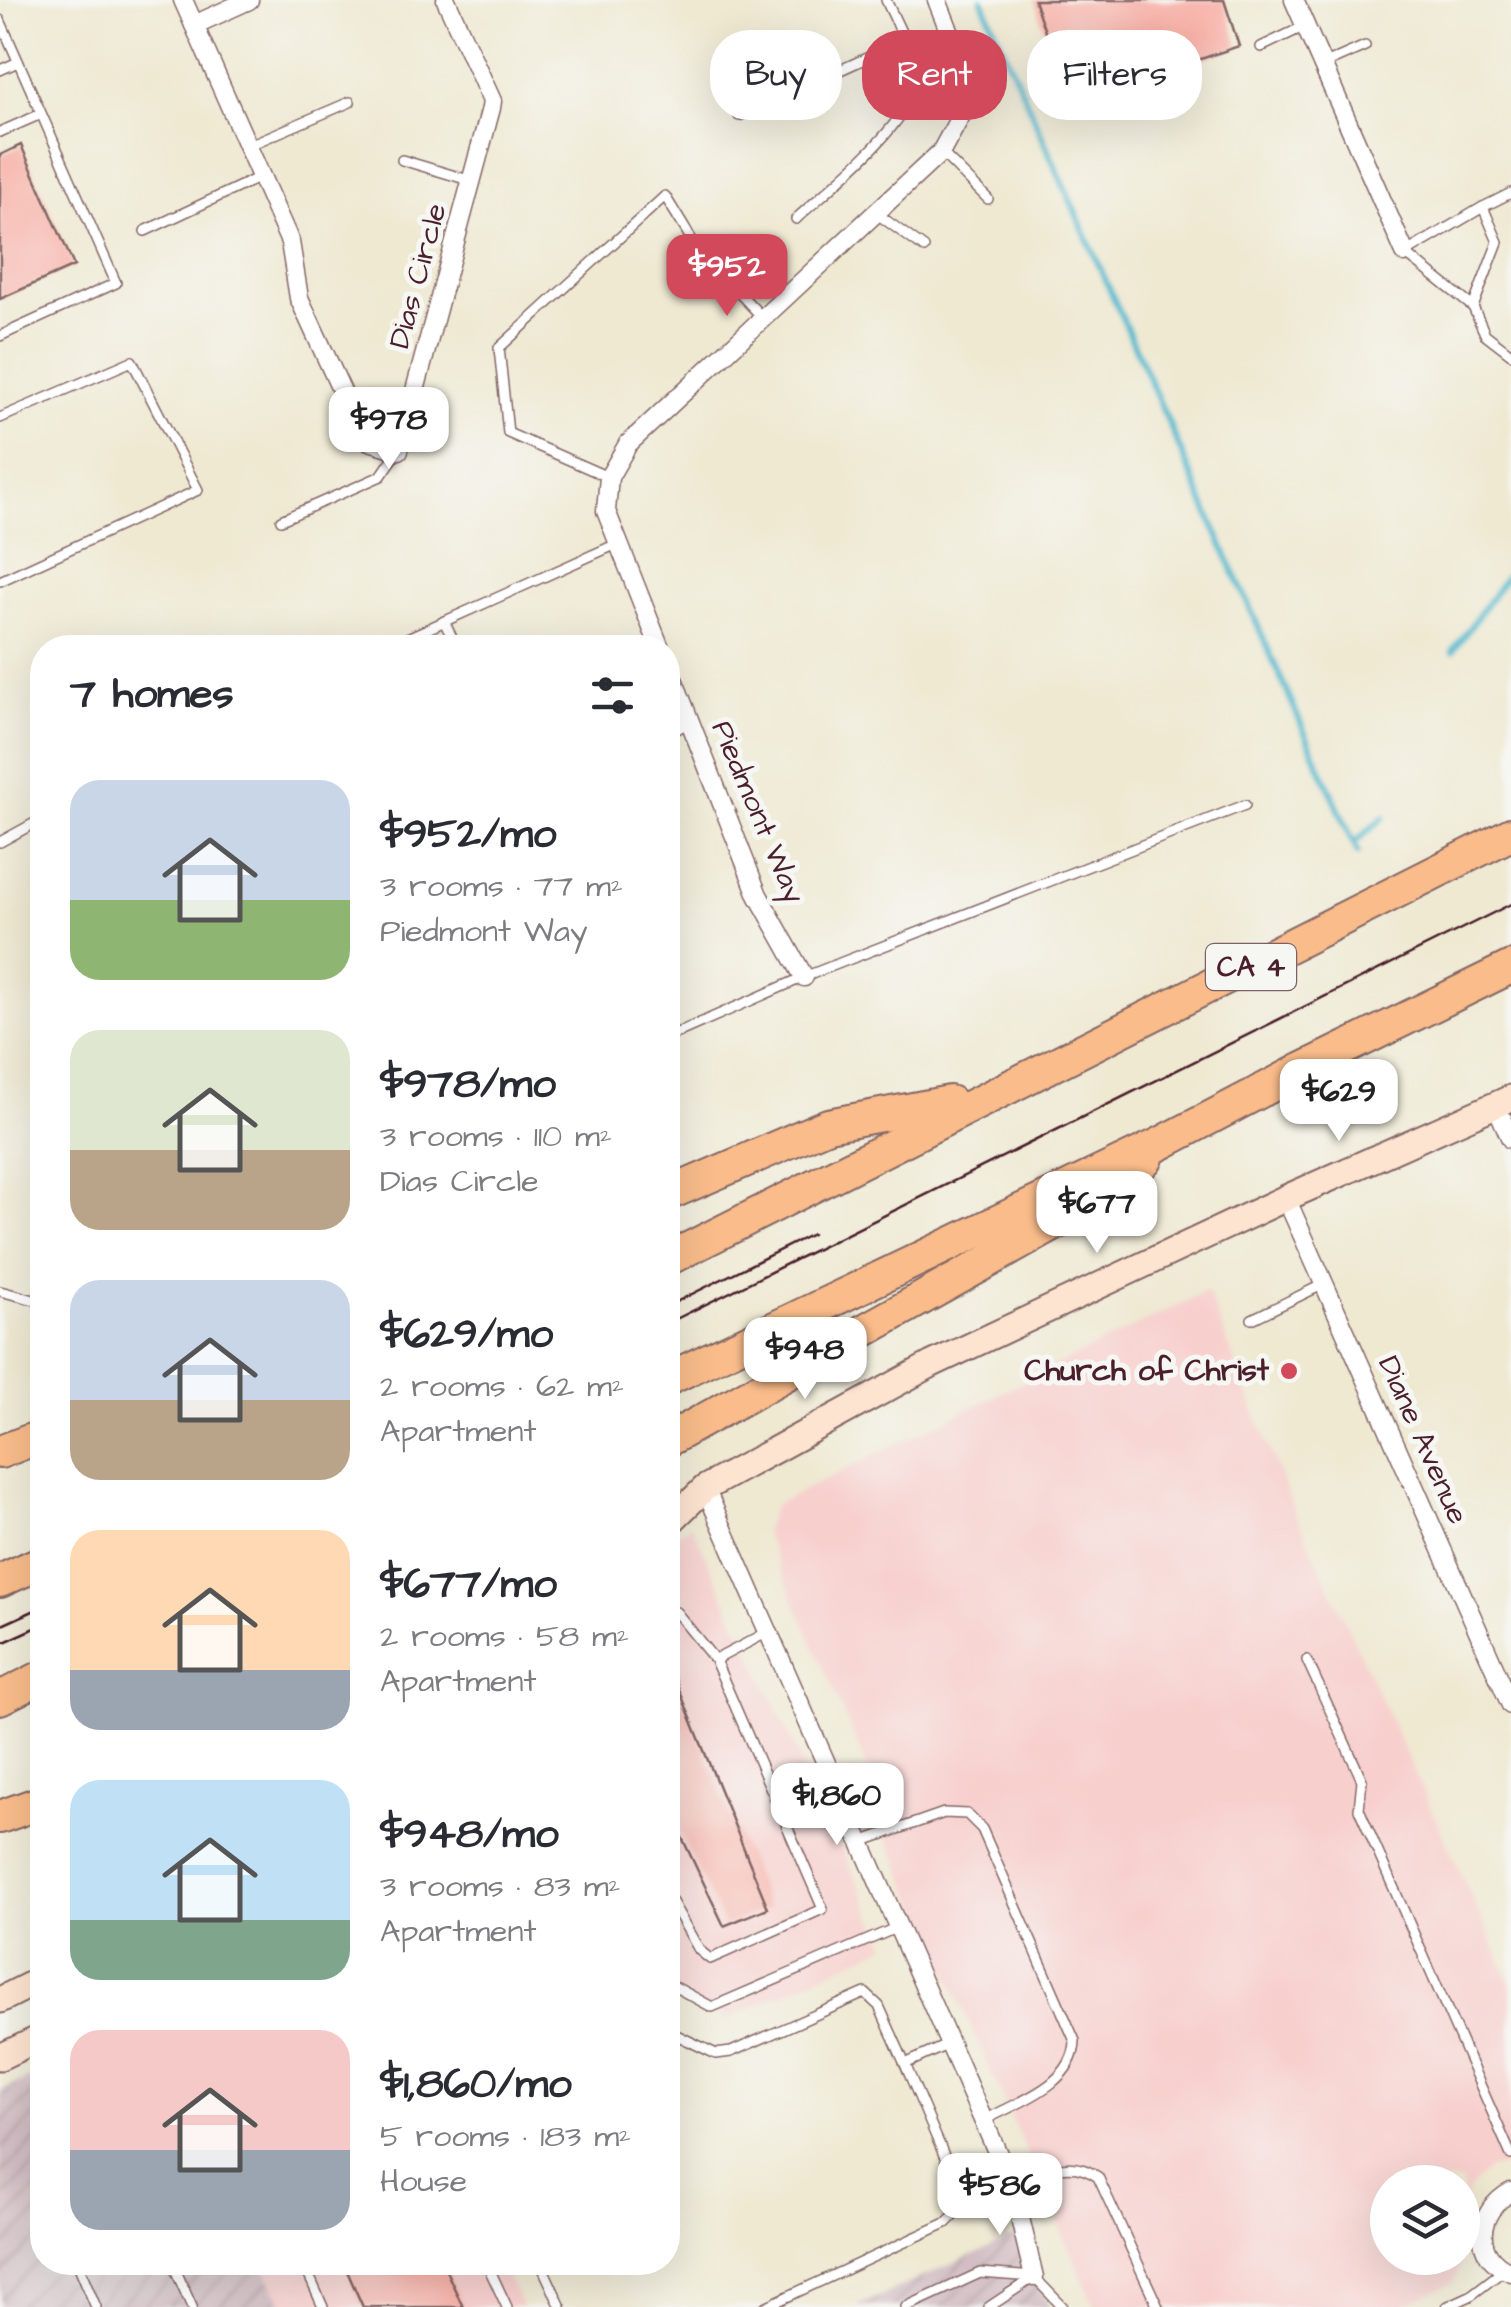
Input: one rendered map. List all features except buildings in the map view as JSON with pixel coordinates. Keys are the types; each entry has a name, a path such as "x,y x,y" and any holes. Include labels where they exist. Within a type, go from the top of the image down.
{"highway":[{"name":"CA 4","path":"680,1253 1511,834"},
{"path":"680,1373 1160,1144 1303,1068 1511,966"},
{"path":"680,1189 828,1125 989,1095"},
{"path":"680,1433 1116,1190 1160,1144"},
{"path":"0,1452 30,1441"},
{"path":"0,1581 30,1567"},
{"path":"0,1698 30,1684"},
{"path":"0,1817 30,1806"}],"main road":[{"path":"680,1513 706,1488 932,1364 1286,1198 1503,1102"},
{"path":"680,1494 706,1488"},
{"path":"0,2000 30,1985"},
{"path":"0,2057 30,2043"}],"street":[{"path":"183,0 293,250 300,298 360,433 376,444 399,450"},
{"path":"194,25 249,0"},
{"name":"Dias Circle","path":"399,450 492,101 446,0"},
{"path":"655,635 606,511 609,478 628,444 941,152 965,108 965,71 937,0"},
{"path":"1294,0 1405,253"},
{"name":"Piedmont Way","path":"680,697 758,895 804,978"},
{"path":"1503,1102 1511,1138"},
{"name":"Diane Avenue","path":"1286,1198 1511,1704"},
{"path":"706,1488 1013,2188 1034,2277"},
{"path":"1508,2271 1491,2258 1484,2245 1483,2225 1499,2198 1511,2192"}],"lane":[{"path":"886,0 899,30"},
{"path":"0,20 116,284 0,336"},
{"path":"1261,47 1305,26"},
{"path":"1322,65 1365,46"},
{"path":"0,70 18,62"},
{"path":"246,146 350,102"},
{"path":"0,132 41,114"},
{"path":"796,219 898,120"},
{"path":"941,152 988,199"},
{"path":"402,160 472,181"},
{"path":"145,231 260,177"},
{"path":"1511,193 1405,253 1473,306 1486,334 1511,354"},
{"path":"609,478 508,433 499,348 664,196 698,250 763,318"},
{"path":"1473,306 1498,242 1482,208"},
{"path":"876,212 924,248"},
{"path":"0,418 132,360 198,490 0,581"},
{"path":"281,520 381,476 399,450"},
{"path":"413,635 619,543"},
{"path":"444,621 450,635"},
{"path":"680,728 690,722"},
{"path":"680,1033 804,978 1246,805"},
{"path":"0,842 30,826"},
{"path":"1252,1319 1324,1284"},
{"path":"0,1290 30,1299"},
{"path":"680,1617 715,1660 822,1909 710,1959 699,1950 680,1916"},
{"path":"715,1660 768,1632"},
{"path":"1307,1660 1362,1780 1358,1809 1511,2155"},
{"path":"861,1842 944,1813 967,1814 982,1829 1068,2023 1075,2041 1075,2057 1066,2072 983,2121"},
{"path":"680,1990 712,2007 898,1927"},
{"path":"680,2037 716,2054 730,2052 865,1994 879,2006 961,2195 959,2210 946,2223 765,2307"},
{"path":"905,2064 949,2044"},
{"path":"1013,2188 1064,2166 1083,2167 1098,2177 1158,2307"},
{"path":"1446,2307 1508,2271"},
{"path":"906,2307 980,2273 1034,2277 1062,2307"},
{"path":"82,2275 96,2307"},
{"path":"178,2275 192,2307"},
{"path":"309,2275 324,2307"},
{"path":"492,2275 506,2307"},
{"path":"546,2275 561,2307"},
{"path":"989,2307 1034,2277"}],"shaded area":[{"path":"1207,1291 1292,1505 1511,1983 1511,2165 1489,2169 1480,2178 1480,2165 1370,2165 1370,2275 1456,2275 1454,2282 1400,2307 1095,2307 878,1817 887,1813 764,1532 774,1505"},
{"path":"691,1525 887,1945 727,2019 680,1995 680,1532"},
{"path":"30,2078 30,2275 268,2275 284,2307 0,2307 0,2091"},
{"path":"1019,2234 1050,2307 856,2307"},
{"path":"268,2275 507,2275 522,2307 284,2307"}],"waterway":[{"path":"982,0 1358,853"},
{"path":"1453,651 1511,570"},
{"path":"1354,843 1384,817"}],"tram line":[{"path":"680,1317 1511,904"},
{"path":"680,1300 812,1234"},
{"path":"0,1626 30,1612"},
{"path":"0,1644 30,1630"}],"place":[{"name":"Church of Christ","path":"1289,1371"}]}
